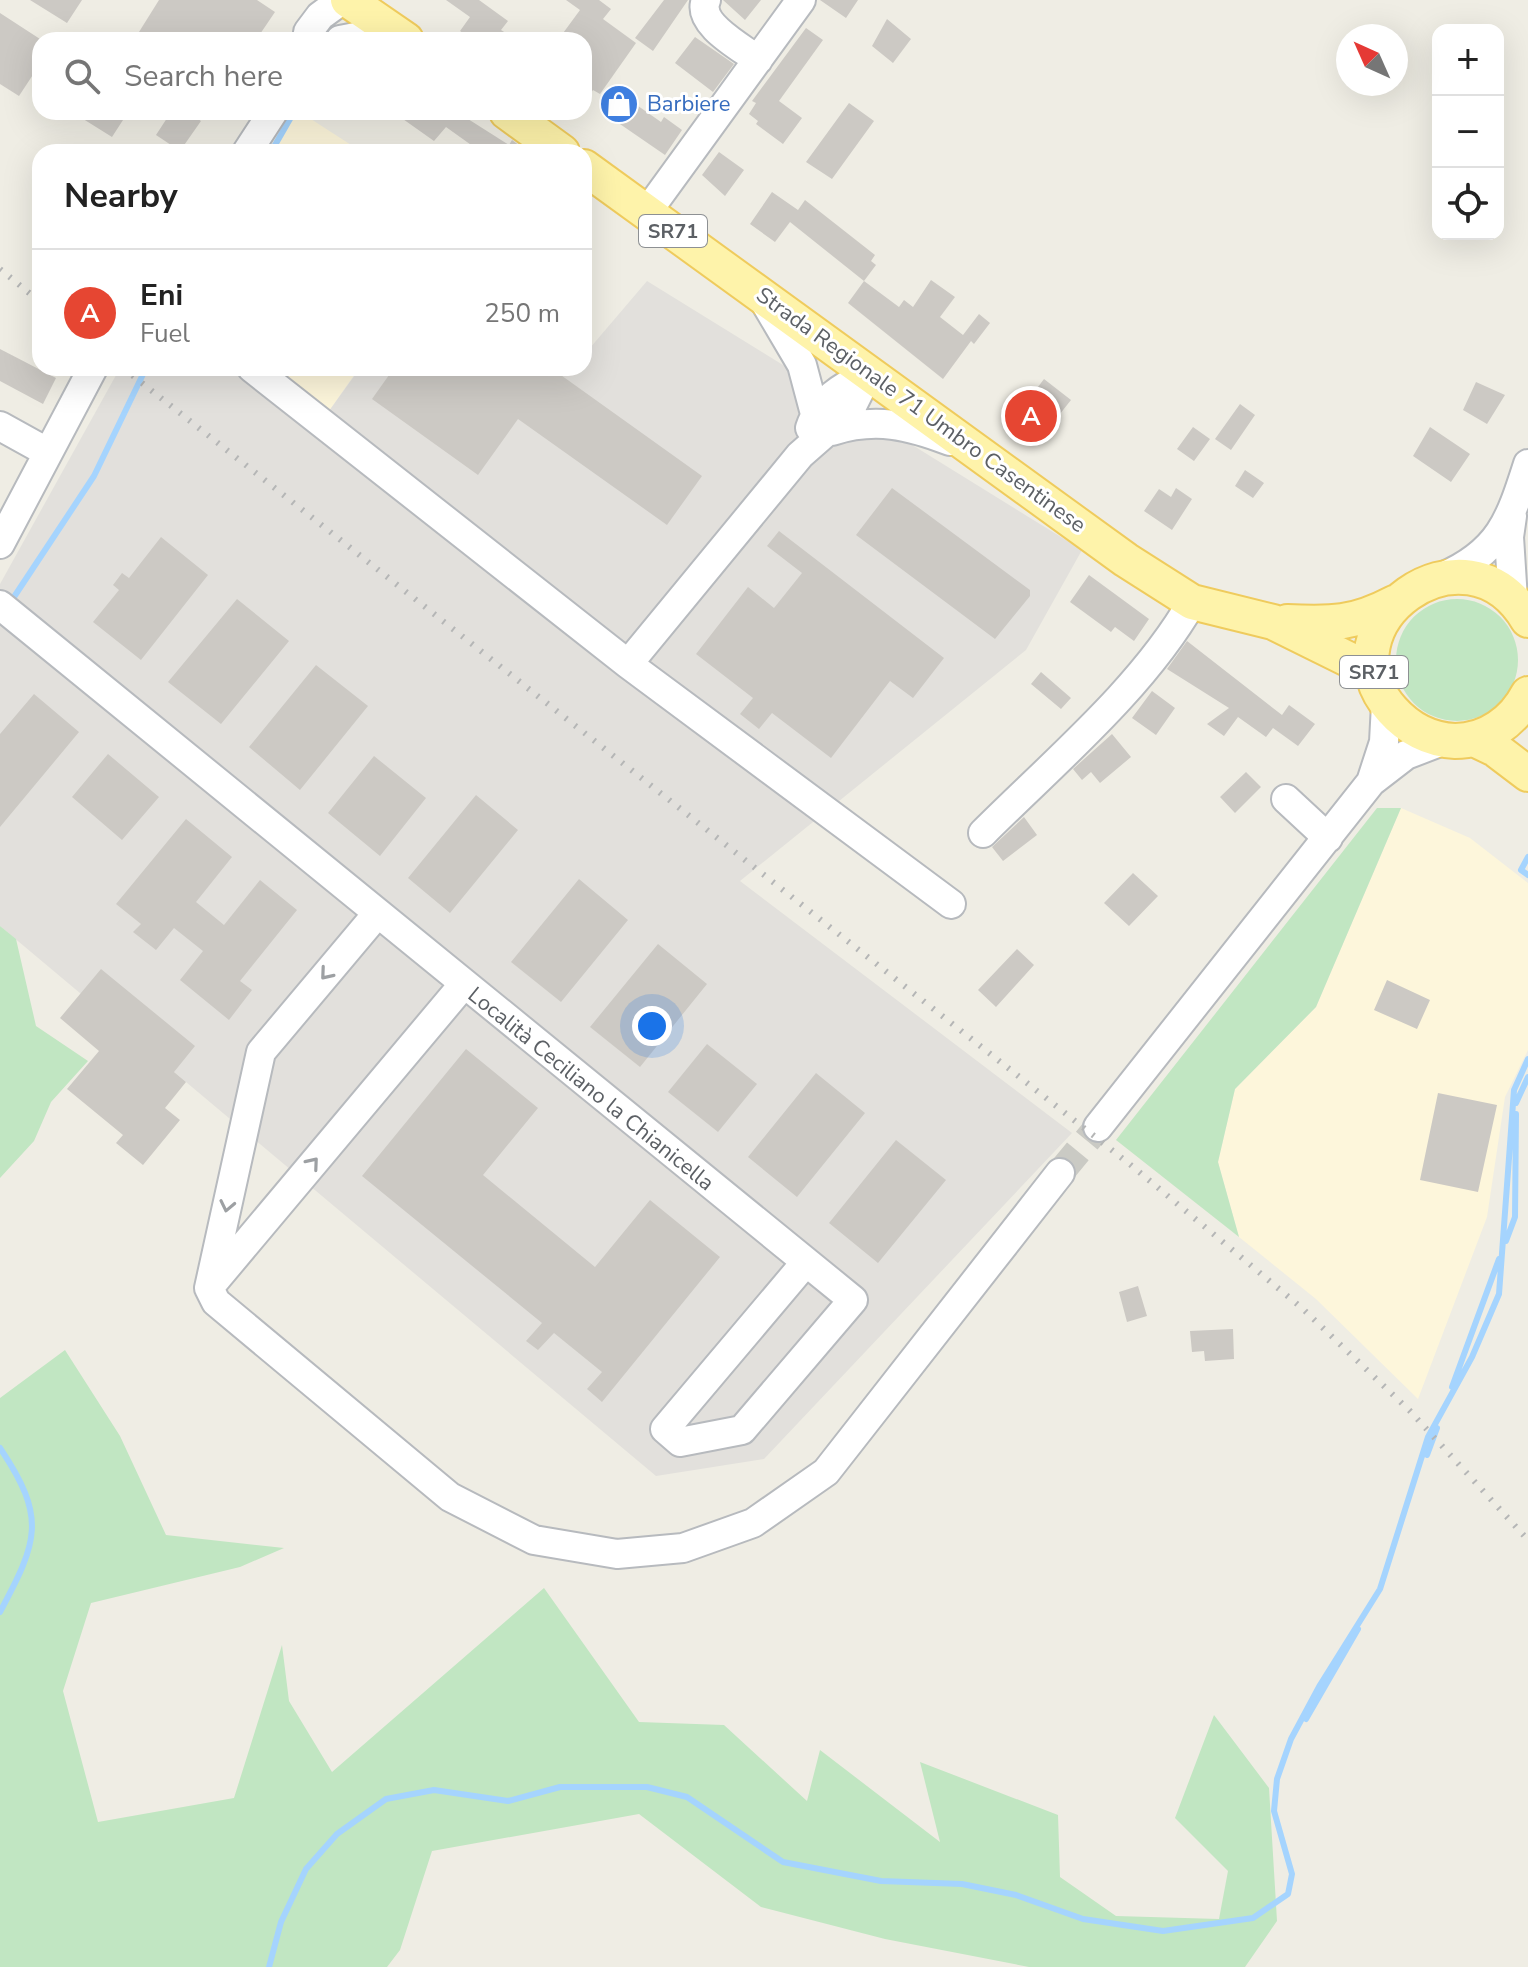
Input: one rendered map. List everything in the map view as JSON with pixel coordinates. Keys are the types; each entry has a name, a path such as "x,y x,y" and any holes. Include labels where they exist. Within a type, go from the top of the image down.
{"main road":[{"path":"348,0 395,32"},
{"path":"518,120 551,144"},
{"name":"Strada Regionale 71 Umbro Casentinese","path":"592,173 1126,560 1192,602 1273,622 1342,624 1366,618 1394,603"},
{"path":"1442,577 1468,577 1493,585 1521,610"},
{"name":"SR71","path":"1442,577 1416,586 1394,603 1380,624 1373,647 1374,672 1386,704 1402,721 1422,734 1459,739 1495,749 1528,774"},
{"name":"Strada Regionale 71 Umbro Casentinese","path":"1273,622 1374,672"},
{"path":"1459,739 1499,728 1520,709 1528,694"}],"street":[{"path":"301,0 306,32"},
{"path":"310,32 320,16 342,0"},
{"path":"706,0 703,10 707,20 758,60"},
{"path":"647,212 801,0"},
{"path":"252,144 268,120"},
{"path":"762,297 799,357 821,423"},
{"path":"628,664 800,455 821,423 849,412 868,374"},
{"path":"0,544 89,376"},
{"path":"262,376 628,664 951,904"},
{"path":"821,423 894,424 979,453"},
{"path":"0,426 47,452"},
{"path":"1521,610 1509,537 1512,511 1528,464"},
{"path":"1442,577 1472,564 1495,539 1512,511"},
{"path":"983,833 1120,695 1192,602"},
{"name":"Località Ceciliano la Chianicella","path":"0,605 853,1300 742,1430 680,1442 665,1429 806,1262"},
{"path":"1371,782 1384,742 1386,704"},
{"path":"1098,1127 1371,782 1406,755 1459,739"},
{"path":"1286,799 1328,838"},
{"path":"377,914 261,1052 209,1288 216,1302 450,1497 534,1540 617,1554 683,1548 753,1523 826,1472 1060,1173"},
{"path":"209,1288 463,985"}],"shaded area":[{"path":"290,120 312,120 350,144 275,144"},
{"path":"647,281 1082,550 1026,650 740,881 1072,1133 764,1459 656,1476 0,926 0,584 116,376 284,376 329,411 354,376 592,376 592,346"},
{"path":"284,376 353,376 329,411"},
{"path":"1401,808 1470,838 1528,883 1528,1050 1505,1097 1487,1217 1418,1399 1316,1299 1239,1237 1218,1162 1235,1089 1316,1007"}],"green space":[{"path":"1457,599 1480,604 1500,617 1513,637 1518,660 1513,683 1500,703 1480,716 1457,721 1434,716 1414,703 1401,683 1396,660 1401,637 1414,617 1434,604"},
{"path":"1377,808 1401,808 1316,1007 1235,1089 1218,1162 1239,1237 1116,1140"},
{"path":"0,926 16,939 36,1026 88,1061 51,1102 34,1141 0,1178"},
{"path":"65,1350 120,1436 166,1535 284,1548 240,1567 91,1603 63,1691 98,1822 234,1798 282,1645 289,1701 332,1772 544,1588 639,1722 724,1725 807,1801 820,1750 940,1842 920,1762 1058,1815 1060,1877 1116,1916 1219,1919 1228,1871 1175,1818 1214,1715 1269,1788 1277,1921 1245,1967 1029,1967 885,1939 761,1907 639,1814 432,1851 400,1950 387,1967 0,1967 0,1398"}],"building":[{"path":"30,0 82,0 67,23"},
{"path":"159,0 257,0 275,12 261,32 139,32"},
{"path":"446,0 479,0 508,21 501,30 504,32 461,32 470,17"},
{"path":"566,0 599,0 611,9 603,19 636,43 600,94 592,91 592,32 564,32 580,10"},
{"path":"664,0 688,0 653,51 635,38"},
{"path":"723,0 761,0 745,20"},
{"path":"820,0 858,0 846,18"},
{"path":"0,13 32,34 32,76 19,96 0,84"},
{"path":"887,19 911,39 893,63 872,46"},
{"path":"806,28 823,40 779,101 802,118 783,144 756,124 758,121 749,114 756,103 752,101"},
{"path":"695,37 734,64 713,92 675,63"},
{"path":"631,101 661,122 664,117 682,130 665,155 617,122"},
{"path":"849,103 874,121 832,179 806,162"},
{"path":"85,120 123,120 112,137"},
{"path":"166,120 201,121 185,144 170,144 156,135"},
{"path":"404,120 470,120 507,144 470,144 446,127 434,141"},
{"path":"719,152 744,170 725,196 702,175"},
{"path":"772,192 798,210 805,200 875,255 871,261 876,265 864,281 790,222 775,242 750,224"},
{"path":"931,280 955,297 940,317 963,335 979,314 990,323 974,344 971,341 943,379 848,303 864,281 899,307 904,300 913,307"},
{"path":"0,349 32,366 32,376 56,378 43,404 0,381"},
{"path":"388,376 562,376 702,476 667,525 518,419 478,475 372,399"},
{"path":"1044,379 1071,400 1040,439 1014,419"},
{"path":"1476,382 1505,395 1487,424 1463,410"},
{"path":"1240,404 1255,415 1231,450 1215,439"},
{"path":"1193,427 1210,439 1194,461 1177,449"},
{"path":"1430,427 1470,454 1451,482 1413,456"},
{"path":"1245,470 1264,483 1253,498 1235,486"},
{"path":"892,488 1030,590 1030,596 995,639 856,535"},
{"path":"1176,488 1192,499 1172,530 1144,511 1159,489 1171,497"},
{"path":"779,531 944,658 913,698 890,681 831,758 772,713 759,729 740,714 753,698 696,654 748,587 774,608 802,573 767,546"},
{"path":"161,537 208,575 141,660 93,622 119,590 113,585 122,573 129,578"},
{"path":"1089,575 1149,619 1134,641 1115,627 1111,632 1070,602"},
{"path":"237,599 289,641 221,724 168,682"},
{"path":"1187,641 1282,715 1289,705 1315,724 1298,746 1273,728 1266,737 1238,717 1224,736 1207,724 1229,708 1167,669"},
{"path":"316,665 368,706 300,790 249,747"},
{"path":"1041,672 1071,698 1061,709 1031,684"},
{"path":"1152,691 1175,708 1156,735 1132,718"},
{"path":"34,694 79,732 0,827 0,734"},
{"path":"1112,734 1131,757 1100,783 1091,772 1082,780 1073,769"},
{"path":"108,754 159,797 122,840 72,797"},
{"path":"374,756 426,798 380,856 328,813"},
{"path":"1246,772 1261,787 1235,813 1220,797"},
{"path":"476,795 518,830 450,913 408,878"},
{"path":"1024,817 1037,835 1003,861 992,847"},
{"path":"186,819 232,857 196,902 224,925 260,880 297,910 240,981 252,990 229,1020 180,980 203,951 174,928 156,950 133,932 141,924 116,904"},
{"path":"1133,873 1158,896 1129,926 1104,903"},
{"path":"579,879 628,920 561,1002 511,962"},
{"path":"658,944 707,984 640,1067 590,1027"},
{"path":"1017,949 1034,965 996,1007 978,990"},
{"path":"101,969 195,1046 174,1072 186,1082 165,1108 180,1120 143,1165 116,1143 123,1135 67,1089 99,1051 60,1018"},
{"path":"1387,980 1430,1000 1417,1029 1374,1010"},
{"path":"707,1044 757,1084 718,1132 668,1092"},
{"path":"466,1049 538,1108 483,1175 595,1267 650,1200 720,1257 602,1402 587,1389 602,1372 554,1333 538,1350 526,1341 542,1323 362,1176"},
{"path":"816,1073 865,1113 797,1197 748,1157"},
{"path":"1438,1093 1497,1105 1478,1192 1420,1180"},
{"path":"896,1140 946,1180 878,1263 829,1223"},
{"path":"1138,1286 1147,1316 1127,1322 1119,1292"},
{"path":"1233,1329 1234,1359 1205,1361 1204,1351 1192,1352 1190,1331"}],"waterway":[{"path":"276,144 289,120"},
{"path":"10,603 94,476 142,376"},
{"path":"1528,857 1521,870 1528,875"},
{"path":"269,1967 281,1922 306,1869 337,1834 386,1799 434,1790 508,1801 560,1787 647,1787 687,1797 783,1862 881,1881 962,1884 1016,1895 1083,1919 1163,1931 1253,1918 1288,1894 1292,1874 1274,1811 1277,1779 1291,1739 1320,1685 1380,1589 1428,1437 1472,1357 1499,1294 1514,1090 1528,1059"},
{"path":"1516,1103 1528,1077"},
{"path":"1506,1241 1515,1217 1516,1114"},
{"path":"1452,1387 1499,1259"},
{"path":"1427,1455 1437,1428"},
{"path":"0,1448 25,1493 32,1530 23,1566 0,1612"},
{"path":"1306,1719 1358,1629"}],"tunnel":[{"path":"1060,1173 1098,1127"}],"railway":[{"path":"0,269 32,295"},
{"path":"133,376 1132,1166 1303,1309 1410,1411 1528,1540"}],"place":[{"name":"Barbiere","path":"619,104"},
{"name":"Eni","path":"1031,416"}]}
